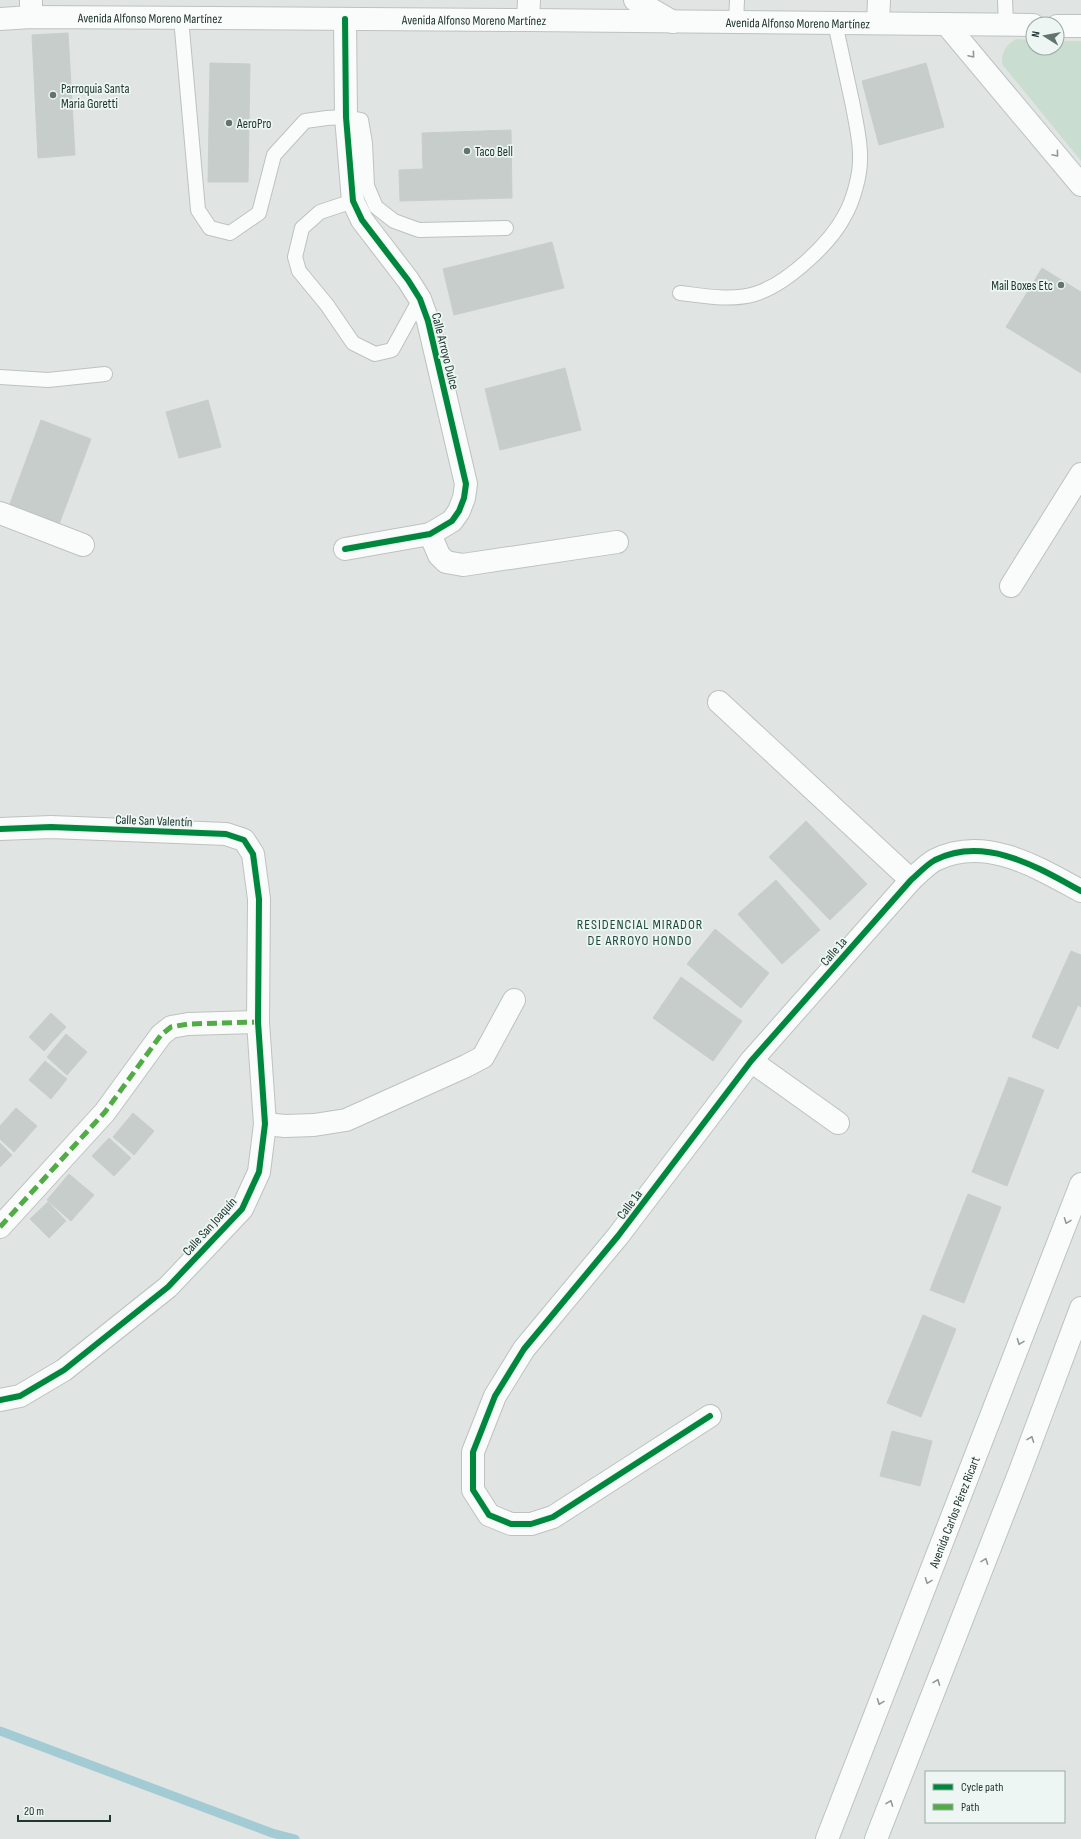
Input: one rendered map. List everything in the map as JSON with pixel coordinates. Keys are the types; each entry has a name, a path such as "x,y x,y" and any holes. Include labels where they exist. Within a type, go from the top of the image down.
{"street":[{"path":"634,0 674,23"},
{"path":"878,23 879,0"},
{"name":"Avenida Alfonso Moreno Martínez","path":"0,19 31,9 181,18 345,19 528,10 674,23 736,22 1025,25"},
{"name":"Calle Arroyo Dulce","path":"345,19 346,117 353,201 362,220 408,280 420,299 428,321 466,484 464,498 459,511 452,521 430,534 345,549"},
{"path":"947,25 1081,184"},
{"path":"1065,26 1081,26"},
{"path":"1011,586 1081,474"},
{"path":"0,513 83,545"},
{"path":"430,534 439,555 446,562 463,565 617,542"},
{"path":"719,702 911,880"},
{"name":"Calle San Valentín","path":"0,829 51,828 226,834 244,840 253,854 259,899"},
{"name":"Calle 1a","path":"710,1416 553,1517 538,1522 531,1524 511,1524 489,1515 473,1490 472,1452 495,1396 524,1349 618,1236 751,1061 911,880 934,861 958,852 982,851 1017,858 1081,891"},
{"name":"Calle San Joaquín","path":"0,1400 20,1396 64,1370 168,1287 242,1209 259,1172 265,1124 258,1022 259,899"},
{"path":"265,1124 285,1126 314,1125 346,1120 466,1066 483,1057 514,1000"},
{"path":"0,1227 106,1112 161,1035 170,1027 188,1024 258,1022"},
{"path":"751,1061 838,1123"},
{"name":"Avenida Carlos Pérez Ricart","path":"827,1839 1081,1184"},
{"path":"876,1839 1020,1471 1081,1308"}],"lane":[{"path":"736,22 737,0"},
{"path":"1005,0 1006,25"},
{"path":"181,18 198,210 210,228 230,233 259,213 274,155 305,121 346,117 361,120 365,143 367,186 376,207 394,221 419,230 506,228"},
{"path":"680,293 718,298 756,294 774,285 801,267 825,243 846,215 857,182 860,160 858,132 835,23"},
{"path":"353,201 320,212 302,228 294,257 299,271 327,305 353,343 375,354 392,350 420,299"},
{"path":"0,377 48,380 105,374"}],"green space":[{"path":"1016,39 1025,40 1025,56 1065,56 1065,41 1081,41 1081,161 1002,64 1005,49"}],"building":[{"name":"Parroquia Santa Maria Goretti","path":"68,33 75,155 38,158 32,35"},
{"name":"AeroPro","path":"210,63 250,64 248,182 208,182"},
{"path":"926,63 944,127 879,145 862,81"},
{"name":"Taco Bell","path":"511,130 512,198 400,201 399,170 423,169 422,133"},
{"path":"552,242 564,288 454,315 443,269"},
{"path":"1042,268 1081,292 1081,373 1006,327"},
{"path":"565,368 581,430 500,450 485,389"},
{"path":"208,400 221,447 179,458 166,412"},
{"path":"41,420 91,439 58,527 8,509"},
{"path":"806,821 867,884 830,920 769,857"},
{"path":"776,880 820,930 782,964 738,914"},
{"path":"715,929 769,973 741,1008 687,964"},
{"path":"1071,951 1081,955 1081,1007 1078,1005 1058,1049 1032,1037"},
{"path":"681,977 742,1021 713,1061 653,1018"},
{"path":"51,1013 66,1027 44,1051 29,1037"},
{"path":"66,1034 87,1052 67,1075 47,1057"},
{"path":"45,1061 67,1079 51,1099 29,1080"},
{"path":"1009,1077 1044,1090 1007,1186 972,1172"},
{"path":"16,1108 37,1126 14,1152 0,1139 0,1126"},
{"path":"133,1113 154,1131 134,1155 113,1137"},
{"path":"109,1138 131,1158 114,1176 92,1156"},
{"path":"0,1143 12,1155 0,1167"},
{"path":"69,1174 94,1195 71,1221 47,1200"},
{"path":"968,1194 1001,1207 964,1303 930,1290"},
{"path":"48,1202 66,1221 49,1238 30,1219"},
{"path":"923,1315 956,1329 921,1417 887,1403"},
{"path":"892,1431 932,1441 920,1486 880,1476"}],"waterway":[{"path":"0,1731 272,1833 295,1839"}],"marked path":[{"path":"0,1227 105,1112 161,1035 171,1027 188,1024 258,1022"}],"cycle path":[{"path":"345,19 346,117 353,201 362,220 408,280 420,299 428,321 466,484 464,498 459,511 452,521 430,534 345,549"},
{"path":"0,829 51,827 226,834 244,840 253,854 259,899 258,1022 265,1124 259,1172 242,1209 168,1287 64,1370 20,1396 0,1400"},
{"path":"710,1416 553,1517 531,1524 511,1524 489,1515 473,1490 473,1452 495,1396 524,1349 618,1236 751,1061 911,880 935,860 954,853 973,851 992,852 1029,864 1081,891"}],"place":[{"name":"Parroquia Santa Maria Goretti","path":"53,95"},
{"name":"AeroPro","path":"229,123"},
{"name":"Taco Bell","path":"467,151"},
{"name":"Mail Boxes Etc","path":"1061,285"}],"district":[{"name":"RESIDENCIAL MIRADOR DE ARROYO HONDO","path":"640,932"}]}
